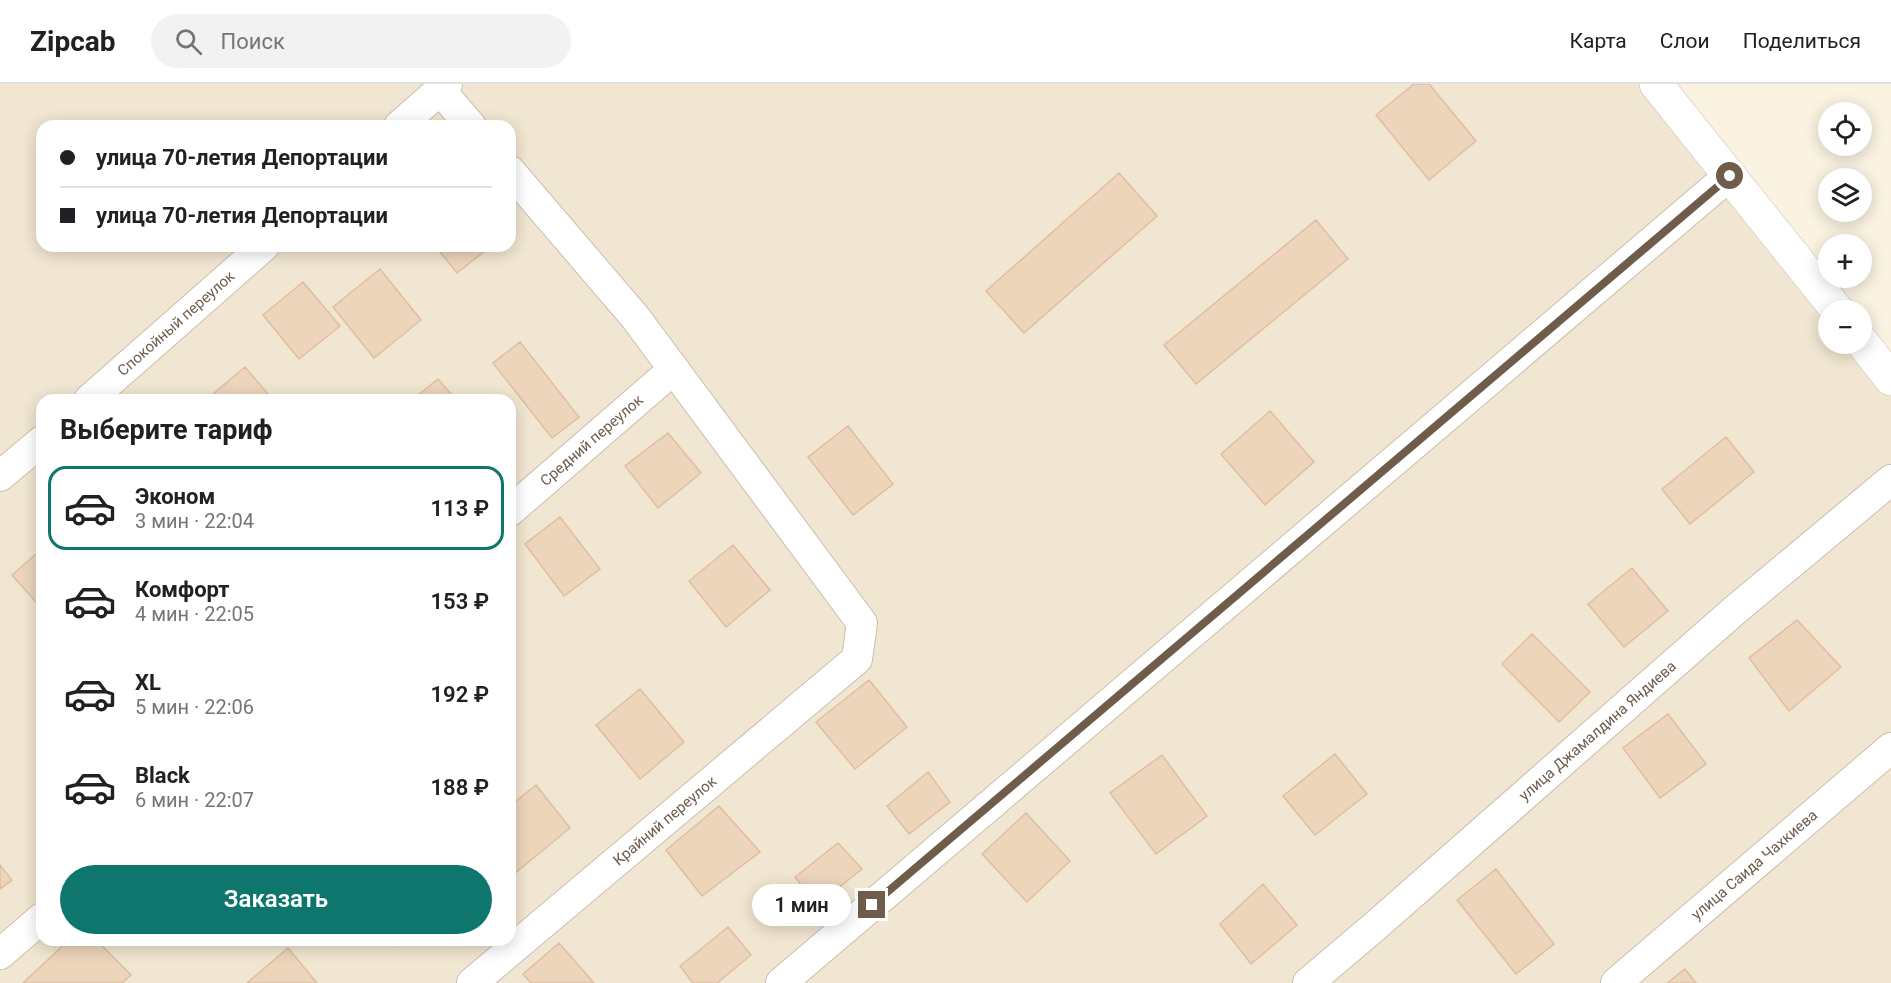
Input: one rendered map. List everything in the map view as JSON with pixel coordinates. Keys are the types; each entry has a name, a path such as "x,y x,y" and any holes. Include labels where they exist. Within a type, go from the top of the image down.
{"street":[{"path":"1656,84 1829,300"},
{"path":"406,120 444,87 467,120"},
{"path":"781,983 1730,176"},
{"path":"516,178 635,317 674,369"},
{"name":"Спокойный переулок","path":"96,394 257,252"},
{"path":"1871,354 1891,379"},
{"name":"Средний переулок","path":"516,506 674,369"},
{"name":"Крайний переулок","path":"516,946 857,658 862,623 674,369"},
{"path":"0,476 36,446"},
{"name":"улица Джамалдина Яндиева","path":"1308,983 1735,610 1891,480"},
{"name":"улица Саида Чахкиева","path":"1616,983 1891,748"},
{"path":"0,954 36,923"},
{"name":"Крайний переулок","path":"472,983 516,946"}],"shaded area":[{"path":"0,84 1653,84 1820,300 1818,300 1818,354 1872,354 1872,337 1891,359 1891,983 0,983"}],"building":[{"path":"1414,84 1429,84 1476,141 1429,180 1376,115"},
{"path":"1119,173 1157,216 1024,333 986,291"},
{"path":"1316,220 1348,259 1196,384 1164,345"},
{"path":"440,252 483,252 457,273"},
{"path":"380,269 421,320 374,358 333,307"},
{"path":"303,282 340,326 299,359 263,315"},
{"path":"520,342 579,417 552,438 493,363"},
{"path":"245,367 268,394 213,394"},
{"path":"438,379 451,394 419,394"},
{"path":"1270,411 1314,462 1265,505 1221,454"},
{"path":"848,426 893,484 853,515 808,457"},
{"path":"668,433 701,473 658,508 625,466"},
{"path":"1726,437 1754,472 1690,524 1662,489"},
{"path":"560,517 600,569 564,596 525,544"},
{"path":"733,545 770,590 726,627 689,581"},
{"path":"36,554 36,602 12,575"},
{"path":"1632,568 1668,611 1624,647 1588,604"},
{"path":"1797,620 1841,667 1789,711 1749,658"},
{"path":"1532,634 1590,692 1559,722 1502,664"},
{"path":"869,680 907,727 855,769 816,722"},
{"path":"640,689 684,742 640,779 596,725"},
{"path":"1668,714 1706,764 1660,798 1623,748"},
{"path":"1335,754 1367,794 1315,835 1283,796"},
{"path":"1162,755 1207,816 1156,854 1110,793"},
{"path":"928,772 950,802 909,834 887,806"},
{"path":"536,785 570,828 516,872 516,801"},
{"path":"719,806 760,852 702,896 666,850"},
{"path":"1026,813 1070,861 1027,902 982,854"},
{"path":"838,843 862,869 817,905 795,877"},
{"path":"0,865 12,880 0,889"},
{"path":"1496,869 1554,944 1516,974 1457,900"},
{"path":"1263,884 1297,925 1251,964 1220,924"},
{"path":"728,927 751,955 717,983 693,983 680,966"},
{"path":"559,943 594,983 531,983 523,974"},
{"path":"63,946 102,946 131,975 122,983 23,983"},
{"path":"288,948 317,983 247,983"},
{"path":"1685,969 1696,983 1667,983"}],"route":[{"path":"872,905 1730,176"}]}
